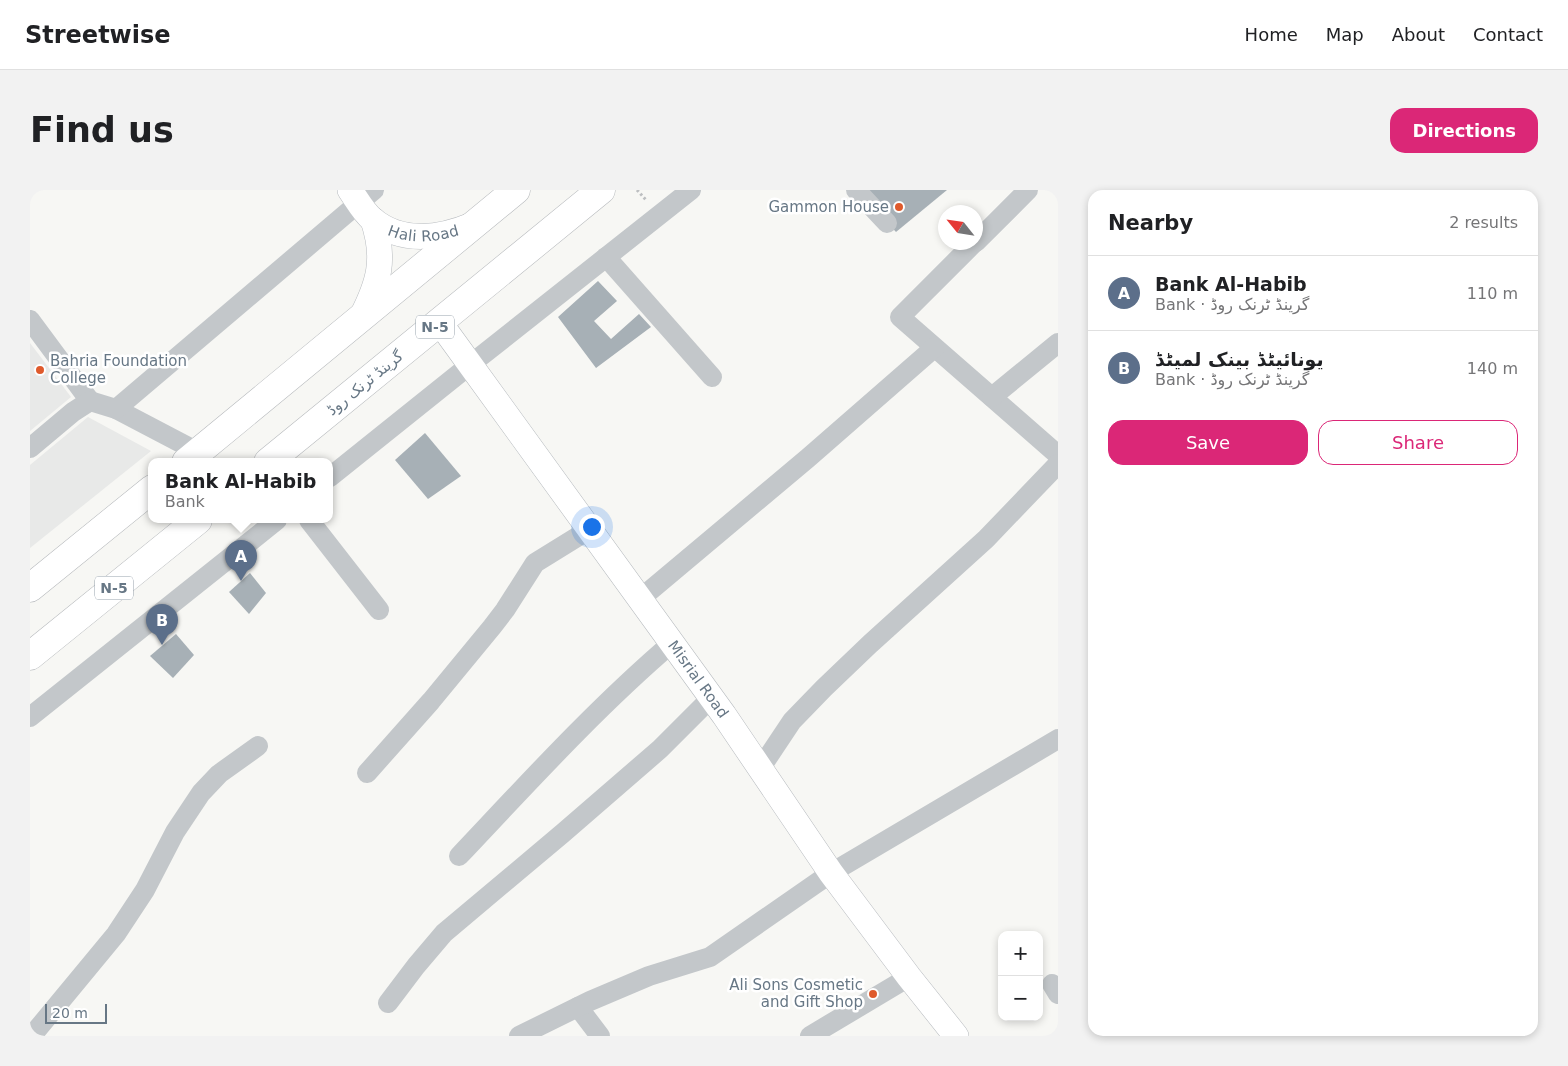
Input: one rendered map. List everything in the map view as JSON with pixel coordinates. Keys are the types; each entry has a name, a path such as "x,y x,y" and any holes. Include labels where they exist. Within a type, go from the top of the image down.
{"highway":[{"path":"192,457 516,190"},
{"name":"گرینڈ ٹرنک روڈ","path":"273,458 601,190"},
{"path":"30,588 148,492"},
{"name":"N-5","path":"30,656 194,523"}],"main road":[{"name":"Hali Road","path":"364,201 386,228 415,236 430,237 444,235 476,223"},
{"name":"Hali Road","path":"361,318 374,290 380,269 380,248 364,201"},
{"name":"Misrial Road","path":"440,323 672,642 831,873 956,1036"}],"street":[{"path":"333,475 691,190"},
{"path":"856,190 887,224"},
{"path":"983,234 1028,190"},
{"path":"116,409 364,201"},
{"path":"967,250 900,317 1058,455"},
{"path":"606,257 712,376"},
{"path":"30,320 90,401 116,409 192,457"},
{"path":"992,397 1058,343"},
{"path":"640,599 808,458 934,348"},
{"path":"30,448 73,412 90,401"},
{"path":"760,769 792,721 824,688 986,539 1058,464"},
{"path":"30,717 272,523"},
{"path":"311,523 379,610"},
{"path":"367,773 431,701 492,627 535,563 590,529"},
{"path":"459,856 580,729 641,669 672,642"},
{"path":"388,1003 444,933 653,755 711,698"},
{"path":"519,1036 578,1007 649,976 710,957 831,873 1058,739"},
{"path":"35,1032 116,934 145,890 176,832 201,793 219,774 258,746"},
{"path":"810,1036 909,976"},
{"path":"578,1007 600,1036"}],"shaded area":[{"name":"Bahria Foundation College","path":"30,343 71,397 30,431"},
{"path":"88,417 151,451 30,548 30,465"}],"building":[{"name":"Gammon House","path":"856,190 947,190 896,232"},
{"path":"598,281 617,301 594,321 611,339 639,314 651,327 596,368 558,317"},
{"path":"425,433 461,476 428,499 395,460"},
{"path":"250,573 266,593 249,614 229,592"},
{"path":"176,634 194,655 173,678 150,656"}],"place":[{"name":"Gammon House","path":"899,207"},
{"name":"Bahria Foundation College","path":"40,370"},
{"name":"Bank Al-Habib","path":"241,581"},
{"name":"یونائیٹڈ بینک لمیٹڈ","path":"162,645"},
{"name":"Ali Sons Cosmetic and Gift Shop","path":"873,994"}]}
